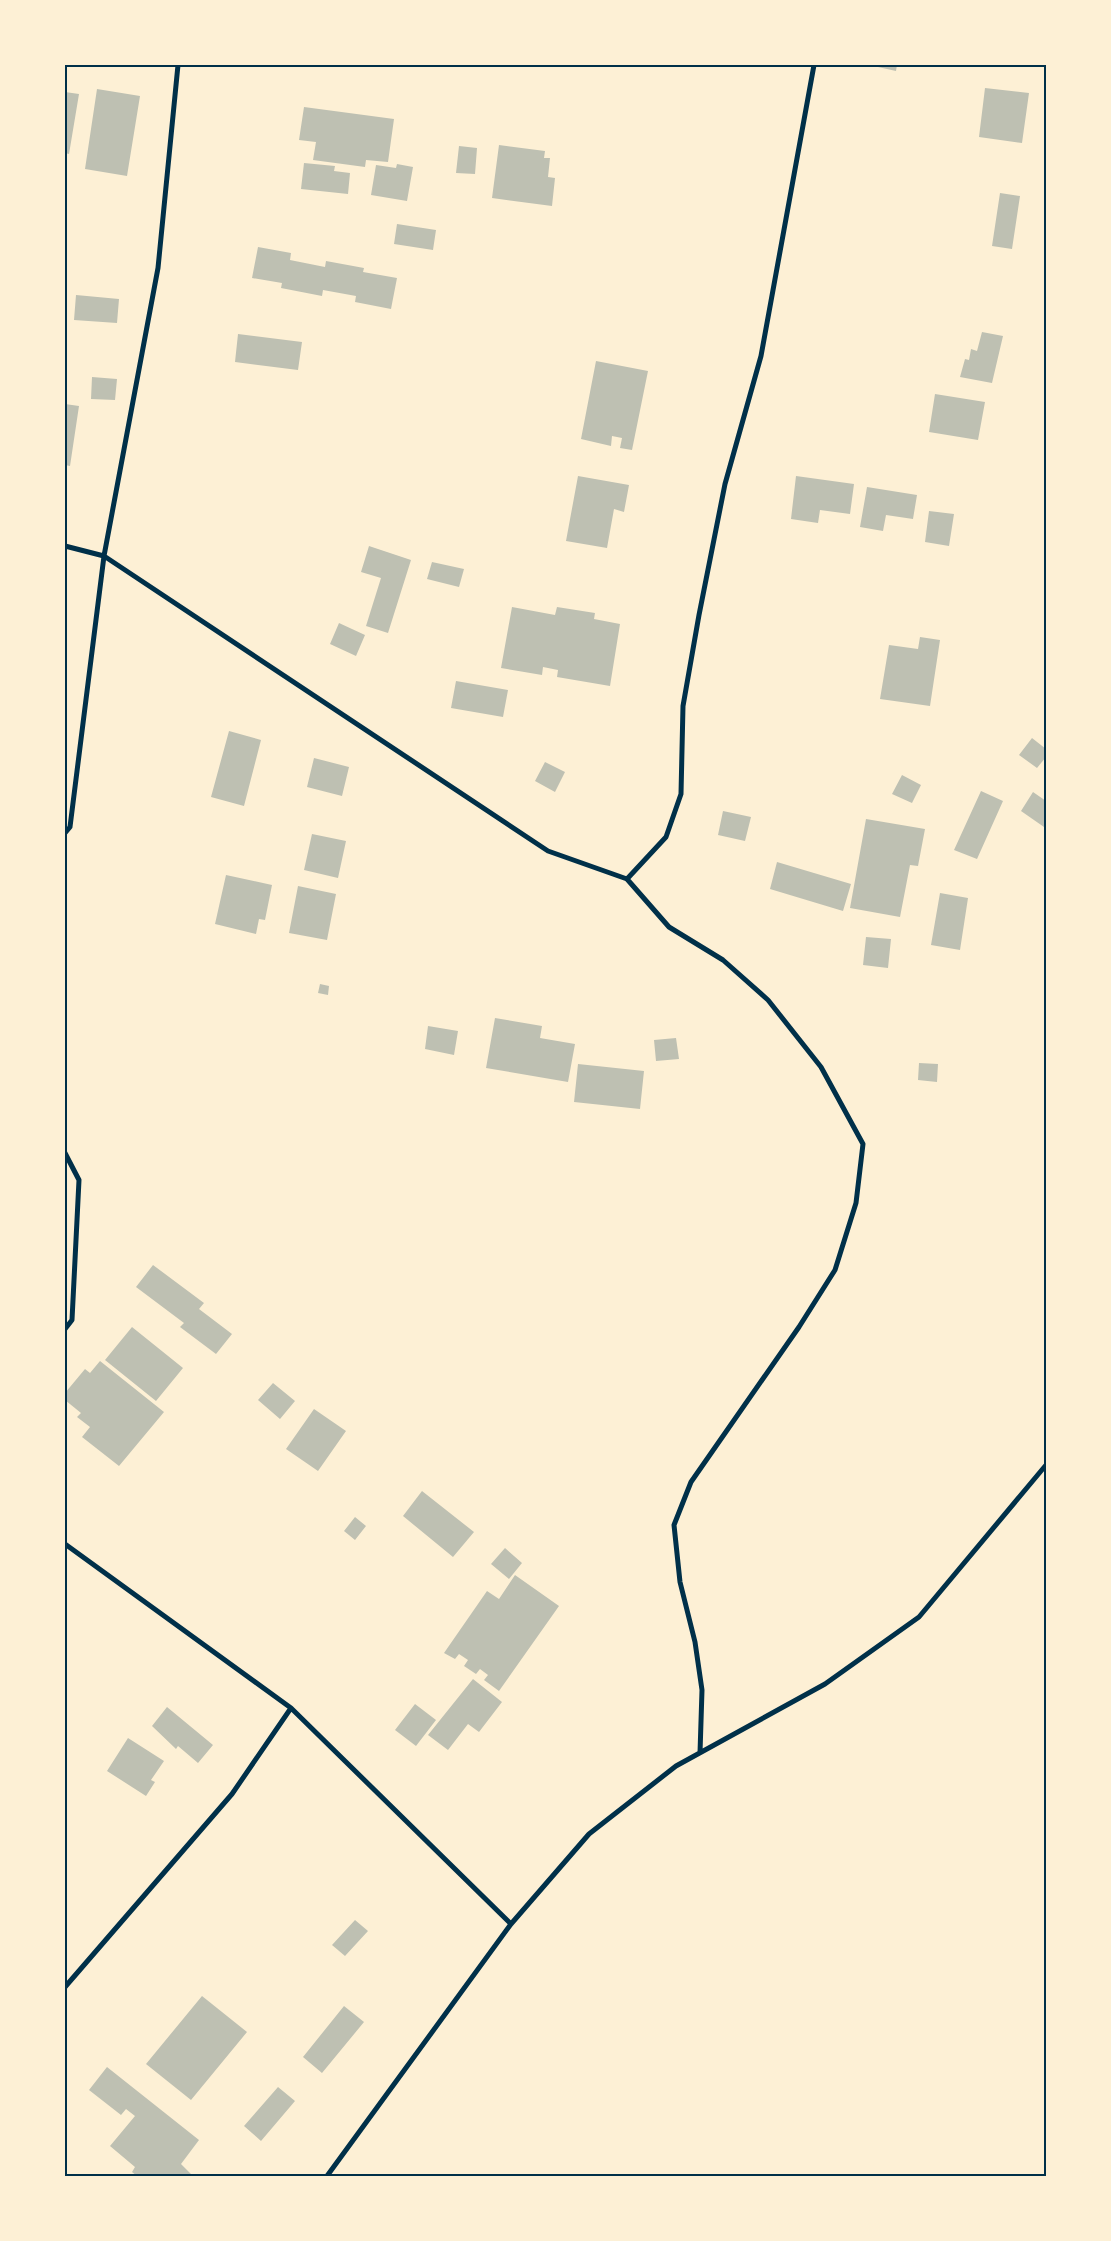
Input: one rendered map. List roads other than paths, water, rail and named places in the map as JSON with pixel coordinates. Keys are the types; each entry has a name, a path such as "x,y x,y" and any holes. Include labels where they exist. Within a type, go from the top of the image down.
{"street":[{"path":"65,833 70,827 104,556 158,268 178,65"},
{"path":"627,879 666,837 681,794 683,706 699,615 724,484 762,356 814,65"},
{"path":"65,546 104,556 548,851 627,879 669,927 723,960 768,1000 821,1067 863,1144 856,1203 835,1270 799,1327 691,1482 674,1525 680,1582 695,1642 702,1690 700,1753"},
{"path":"65,1153 79,1180 72,1320 65,1328"},
{"path":"326,2176 511,1924 589,1834 676,1766 825,1684 919,1617 1046,1465"},
{"path":"65,1544 291,1708 511,1924"},
{"path":"65,1987 232,1794 291,1708"}]}
